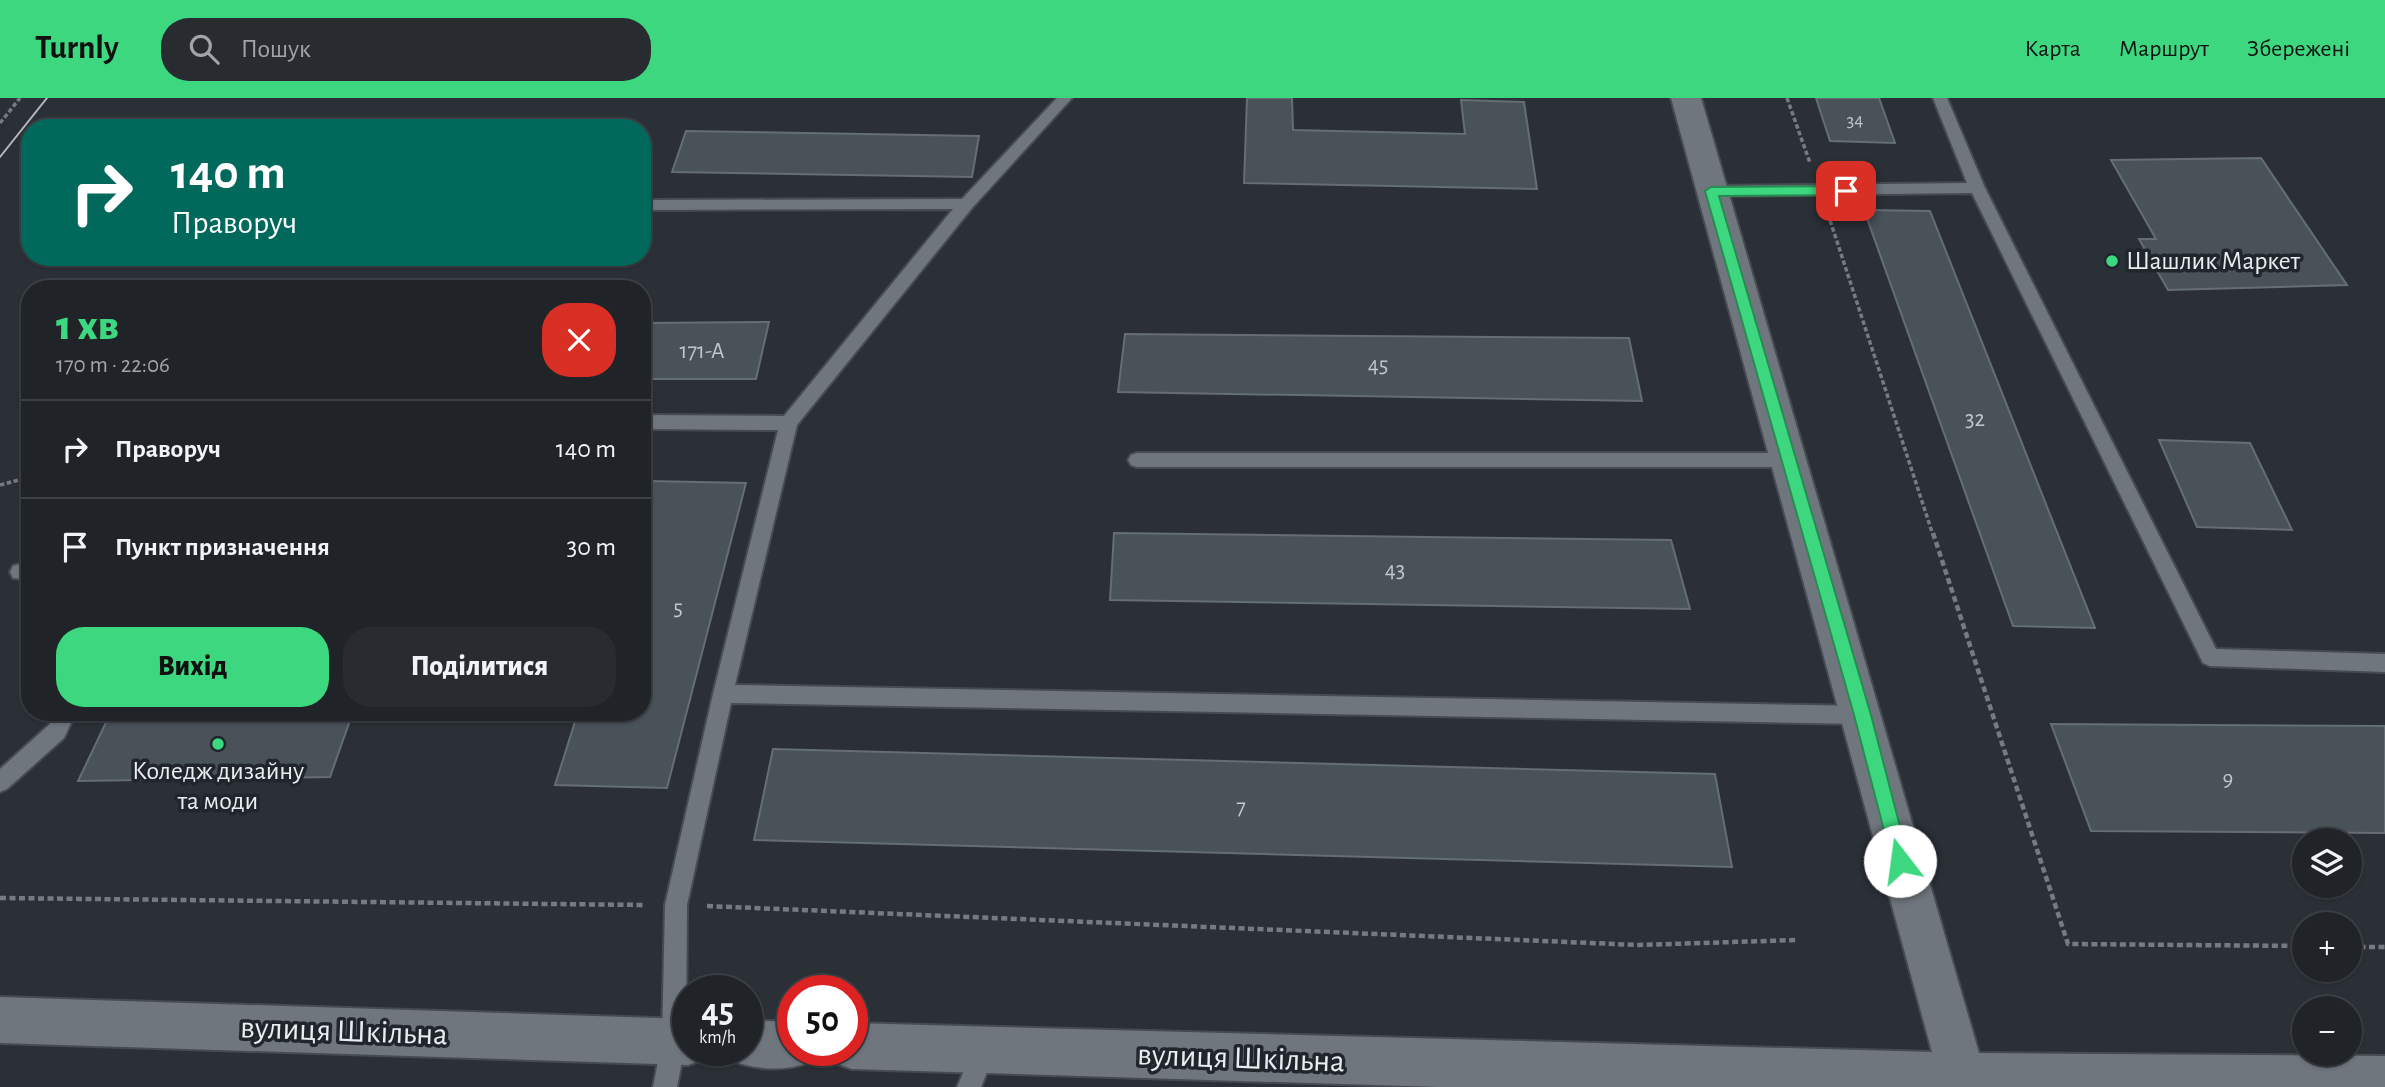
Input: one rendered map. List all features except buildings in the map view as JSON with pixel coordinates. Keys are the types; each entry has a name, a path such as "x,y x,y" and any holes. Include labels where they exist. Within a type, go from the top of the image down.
{"main road":[{"path":"1686,98 1862,715 1920,934 1964,1082"},
{"name":"вулиця Шкільна","path":"0,1020 672,1041"},
{"name":"вулиця Шкільна","path":"868,1049 977,1069 1964,1082 2385,1080"}],"lane":[{"path":"679,975 676,905 723,694 789,423 966,204 1065,98"},
{"path":"1940,98 1977,188 2210,657 2385,663"},
{"path":"1711,191 1977,188"},
{"path":"651,205 966,204"},
{"path":"651,422 789,423"},
{"path":"1137,460 1789,460"},
{"path":"723,694 1862,715"},
{"path":"0,782 57,731 62,721"},
{"path":"664,1087 672,1065"}],"path":[{"path":"0,122 19,98"},
{"path":"1787,98 2068,944 2292,946"},
{"path":"0,485 21,479"},
{"path":"0,898 676,905 1639,945 1797,940"},
{"path":"2362,947 2385,947"}],"tram line":[{"path":"30,119 47,98"},
{"path":"0,157 21,131"}],"place":[{"name":"Шашлик Маркет","path":"2112,261"},
{"name":"Коледж дизайну та моди","path":"218,744"}],"route":[{"path":"1846,191 1711,191 1862,715 1900,861"}]}
